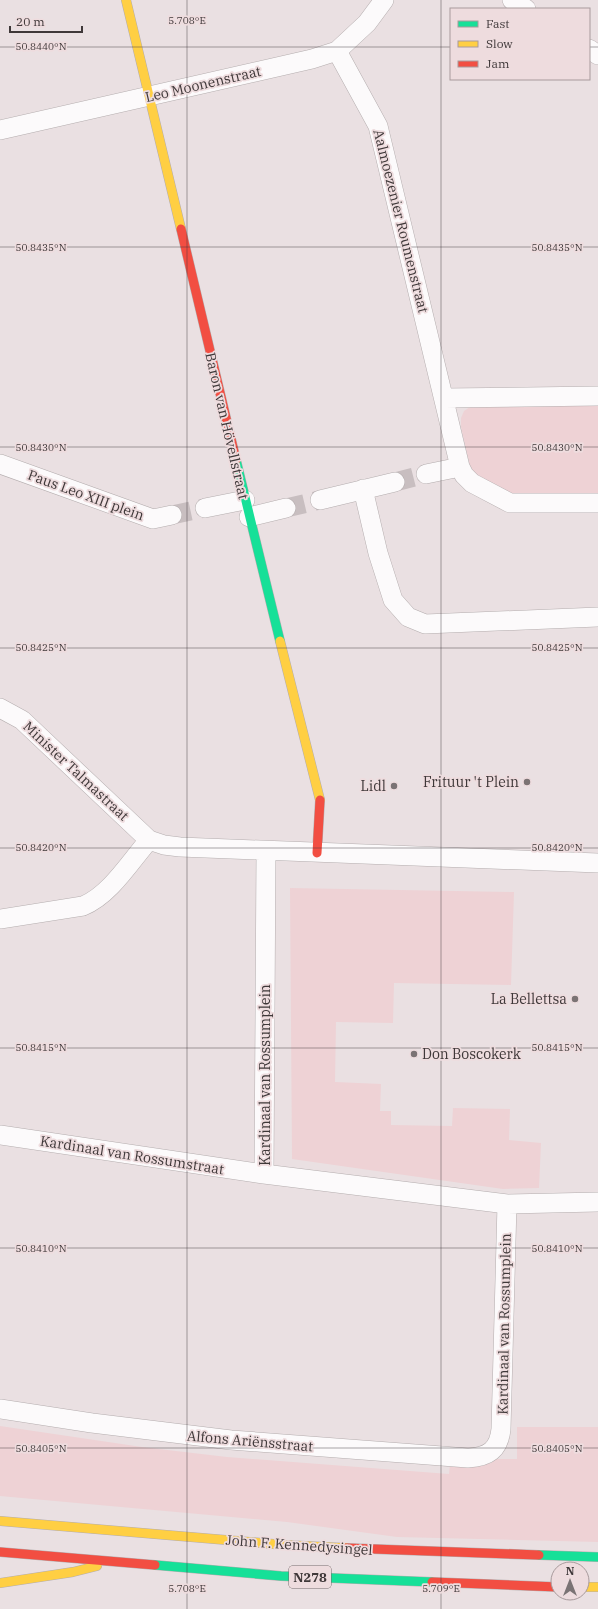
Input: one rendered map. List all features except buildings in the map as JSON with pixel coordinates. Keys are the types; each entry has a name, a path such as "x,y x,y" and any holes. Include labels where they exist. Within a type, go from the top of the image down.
{"main road":[{"name":"Baron van Hövellstraat","path":"126,0 247,509 320,800 316,853"},
{"name":"John F. Kennedysingel","path":"0,1521 292,1545 460,1553 598,1557"},
{"name":"N278","path":"0,1552 281,1576 550,1587"},
{"path":"0,1583 78,1572 109,1562"}],"street":[{"name":"Leo Moonenstraat","path":"0,130 312,59 337,51 367,23 384,0"},
{"path":"512,0 524,8"},
{"name":"Aalmoezenier Roumenstraat","path":"337,51 378,126 445,398 460,467"},
{"path":"445,398 598,396"},
{"name":"Paus Leo XIII plein","path":"0,464 153,519 172,515"},
{"path":"426,474 460,467 464,475 472,483 510,503 598,502"},
{"path":"320,500 395,482"},
{"path":"363,489 388,589 393,600 408,617 425,624 598,618"},
{"path":"205,508 286,508"},
{"name":"Minister Talmastraat","path":"0,708 22,720 149,840"},
{"path":"0,919 83,906 91,903 109,888 149,840 164,845 266,851 598,863"},
{"name":"Kardinaal van Rossumplein","path":"266,851 264,1174 507,1204 598,1202"},
{"name":"Kardinaal van Rossumstraat","path":"0,1135 264,1174"},
{"name":"Kardinaal van Rossumplein","path":"498,1444 501,1429 507,1204"},
{"name":"Alfons Ariënsstraat","path":"0,1409 171,1433 352,1450 468,1458 484,1455 498,1444"}],"shaded area":[{"path":"598,405 598,495 510,493 476,476 470,467 461,427 461,418 464,411 470,407"},
{"path":"290,888 514,892 511,985 394,983 393,1023 336,1022 335,1082 381,1084 380,1111 391,1111 391,1125 452,1126 453,1108 510,1109 509,1140 541,1143 539,1188 503,1189 292,1159"},
{"path":"0,1426 142,1447 227,1457 449,1474 450,1464 481,1465 491,1463 496,1459 517,1459 517,1427 598,1427 598,1542 397,1537 287,1522 0,1496"}],"tunnel":[{"path":"395,482 426,474"},
{"path":"286,508 320,500"},
{"path":"172,515 205,508"}],"traffic: fast":[{"path":"236,460 280,641"},
{"path":"539,1555 598,1557"},
{"path":"155,1565 281,1576 432,1582"}],"traffic: slow":[{"path":"126,0 181,229"},
{"path":"280,641 320,800"},
{"path":"0,1521 285,1545 346,1548"},
{"path":"0,1583 73,1572 97,1566"},
{"path":"590,1587 598,1587"}],"traffic: jam":[{"path":"181,229 236,460"},
{"path":"317,853 320,800"},
{"path":"346,1548 539,1555"},
{"path":"0,1552 155,1565"},
{"path":"432,1582 550,1587"}],"place":[{"name":"Frituur 't Plein","path":"527,782"},
{"name":"Lidl","path":"394,786"},
{"name":"La Bellettsa","path":"575,999"},
{"name":"Don Boscokerk","path":"414,1054"}]}
